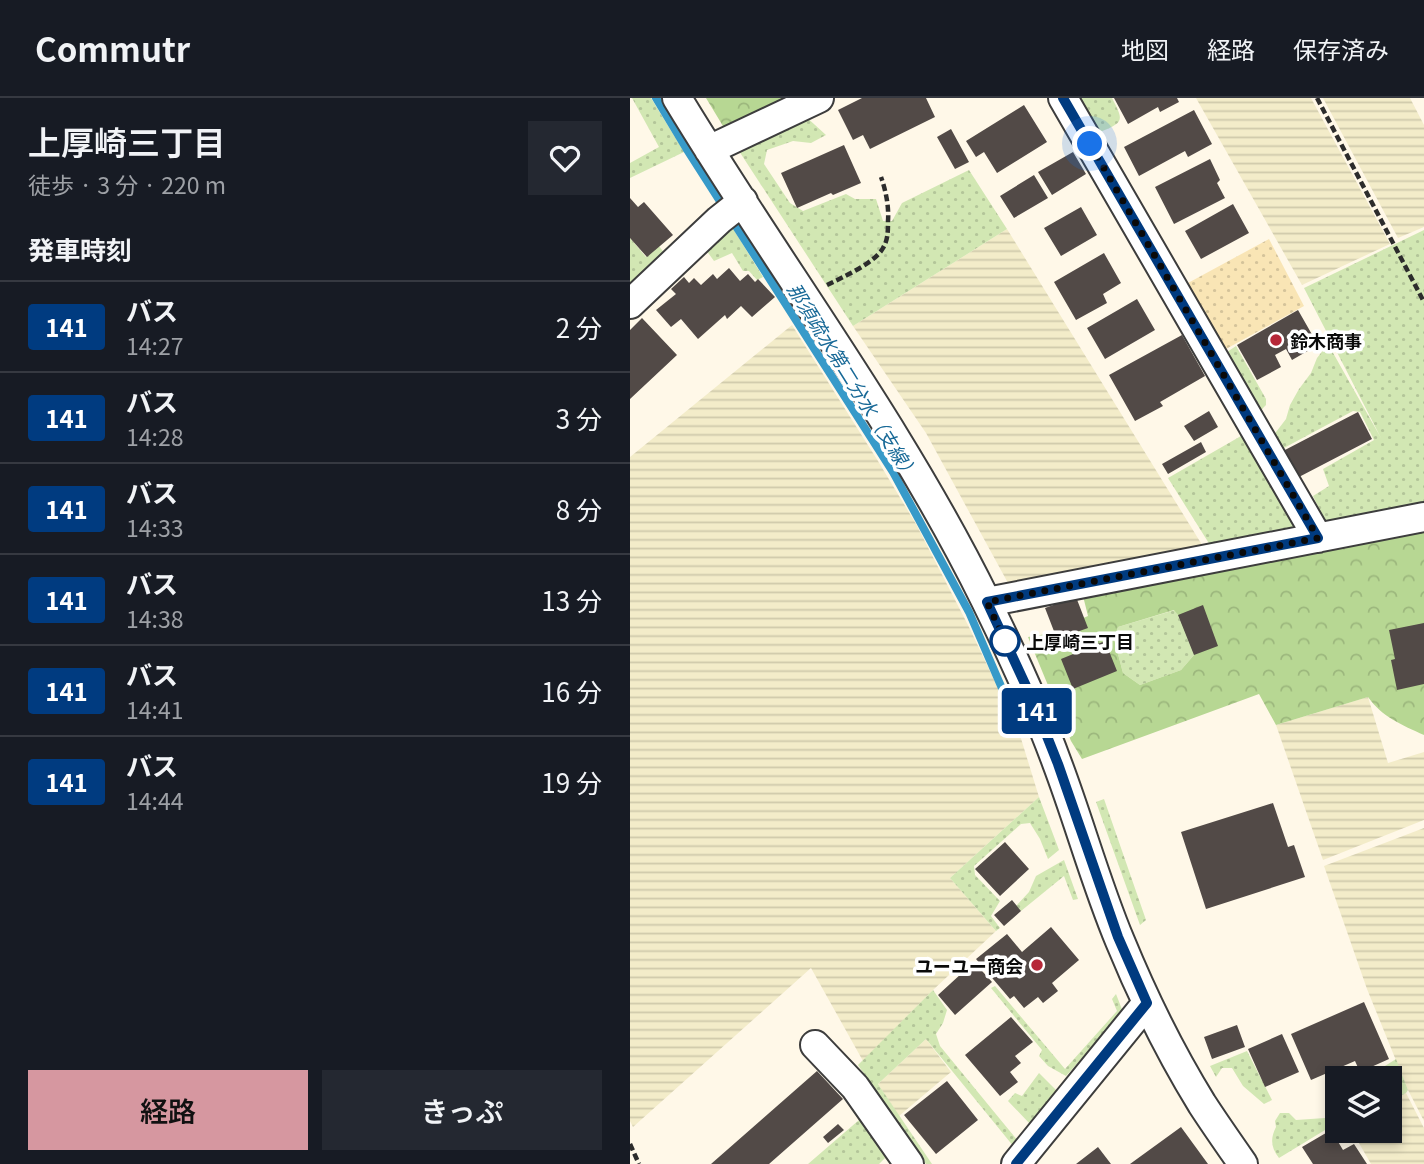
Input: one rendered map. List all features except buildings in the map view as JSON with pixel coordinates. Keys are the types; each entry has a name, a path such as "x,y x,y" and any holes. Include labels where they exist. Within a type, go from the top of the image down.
{"street":[{"path":"677,98 898,443 947,525 987,602 1033,701 1058,764 1118,937 1147,1003 1203,1106 1243,1164"},
{"path":"709,150 819,98"},
{"path":"1063,98 1318,538"},
{"path":"630,304 719,220 743,201"},
{"path":"987,602 1424,517"},
{"path":"1016,1164 1147,1003"},
{"path":"815,1045 855,1087 909,1164"}],"path":[{"path":"1317,98 1424,302"},
{"path":"806,298 873,260 882,250 887,237 889,214 881,177"},
{"path":"630,1144 639,1164"}],"shaded area":[{"path":"1196,98 1311,98 1390,244 1302,285"},
{"path":"1323,98 1410,98 1424,125 1424,227 1398,238"},
{"path":"1007,229 1204,548 1008,583 926,433 853,326"},
{"path":"792,325 916,524 1019,732 1039,797 950,878 996,931 863,1061 811,968 633,1127 630,1121 630,457"},
{"path":"1368,697 1388,763 1424,752 1424,820 1323,860 1276,725"},
{"path":"1424,828 1424,1121 1408,1090 1402,1075 1402,1066 1398,1066 1367,989 1324,866"},
{"path":"926,1039 951,1072 899,1116 878,1084"},
{"path":"1406,1093 1424,1128 1424,1164 1371,1164 1359,1143 1402,1143 1402,1095"}],"green space":[{"path":"632,98 651,98 684,152 630,178 630,163 659,147"},
{"path":"706,98 795,98 726,131"},
{"path":"1080,98 1112,98 1120,120 1100,132"},
{"path":"803,114 826,135 811,143 793,141 767,150 764,164 790,203 803,211 846,194 855,199 876,199 883,221 892,221 902,203 969,170 1007,229 853,326 739,151"},
{"path":"732,227 763,277 757,280 749,271 743,271 732,253 714,261 706,250"},
{"path":"1424,230 1424,507 1327,525 1313,496 1329,486 1323,469 1374,440 1360,412 1353,411 1282,449 1273,436 1286,419 1290,405 1328,344 1381,438 1304,288"},
{"path":"630,238 646,257 659,246 665,254 630,286"},
{"path":"1236,346 1266,399 1266,405 1260,411 1227,352"},
{"path":"1241,436 1296,525 1293,530 1210,545 1168,478"},
{"path":"1424,522 1424,735 1386,715 1368,697 1276,725 1259,694 1082,759 1071,741 1028,637 1046,634 1088,616 1082,592","holes":["1174,610 1194,655 1181,670 1140,685 1123,673 1114,639 1118,627"]},
{"path":"1175,610 1194,655 1181,670 1140,685 1123,673 1114,639 1118,627"},
{"path":"1039,797 1059,850 1048,859 1030,823 1021,824 974,866 975,875 1000,901 991,916 1000,928 996,931 950,878"},
{"path":"1104,799 1146,920 1140,925 1096,802"},
{"path":"1064,860 1078,899 1073,900 1064,876 1021,911 1016,906 1029,892 1036,876"},
{"path":"995,986 1065,1069 1117,1011 1112,999 1116,994 1123,1012 1066,1076 1048,1066 1039,1056 1042,1050 991,988"},
{"path":"933,990 947,1010 936,1034 940,1046 1018,1141 1014,1147 926,1039 878,1084 932,1164 926,1164 858,1065"},
{"path":"1247,1051 1272,1100 1264,1104 1243,1086 1232,1068 1222,1068 1216,1077 1210,1066"},
{"path":"1396,1059 1399,1066 1385,1066"},
{"path":"1039,1073 1058,1092 1030,1124 1008,1101 1015,1093 1022,1096"},
{"path":"1402,1074 1408,1090 1402,1095"},
{"path":"856,1109 895,1164 890,1164 885,1158 879,1164 808,1164 859,1120 854,1113"},
{"path":"1280,1113 1289,1113 1296,1120 1325,1118 1325,1130 1279,1158 1274,1151 1272,1139 1275,1121"}],"sand":[{"path":"1269,239 1304,306 1226,349 1188,283"}],"waterway":[{"name":"那須疏水第二分水（支線）","path":"656,98 893,472 969,612 1004,693"}],"bus line":[{"name":"141","path":"1016,1164 1147,1003 1118,937 1058,764 1033,701 987,602 1318,538 1063,98"}],"place":[{"name":"鈴木商事","path":"1276,340"},
{"name":"上厚崎三丁目","path":"1005,641"},
{"name":"ユーユー商会","path":"1037,965"}],"route":[{"path":"1005,641 1010,652 987,602 1318,538 1090,144"}]}
